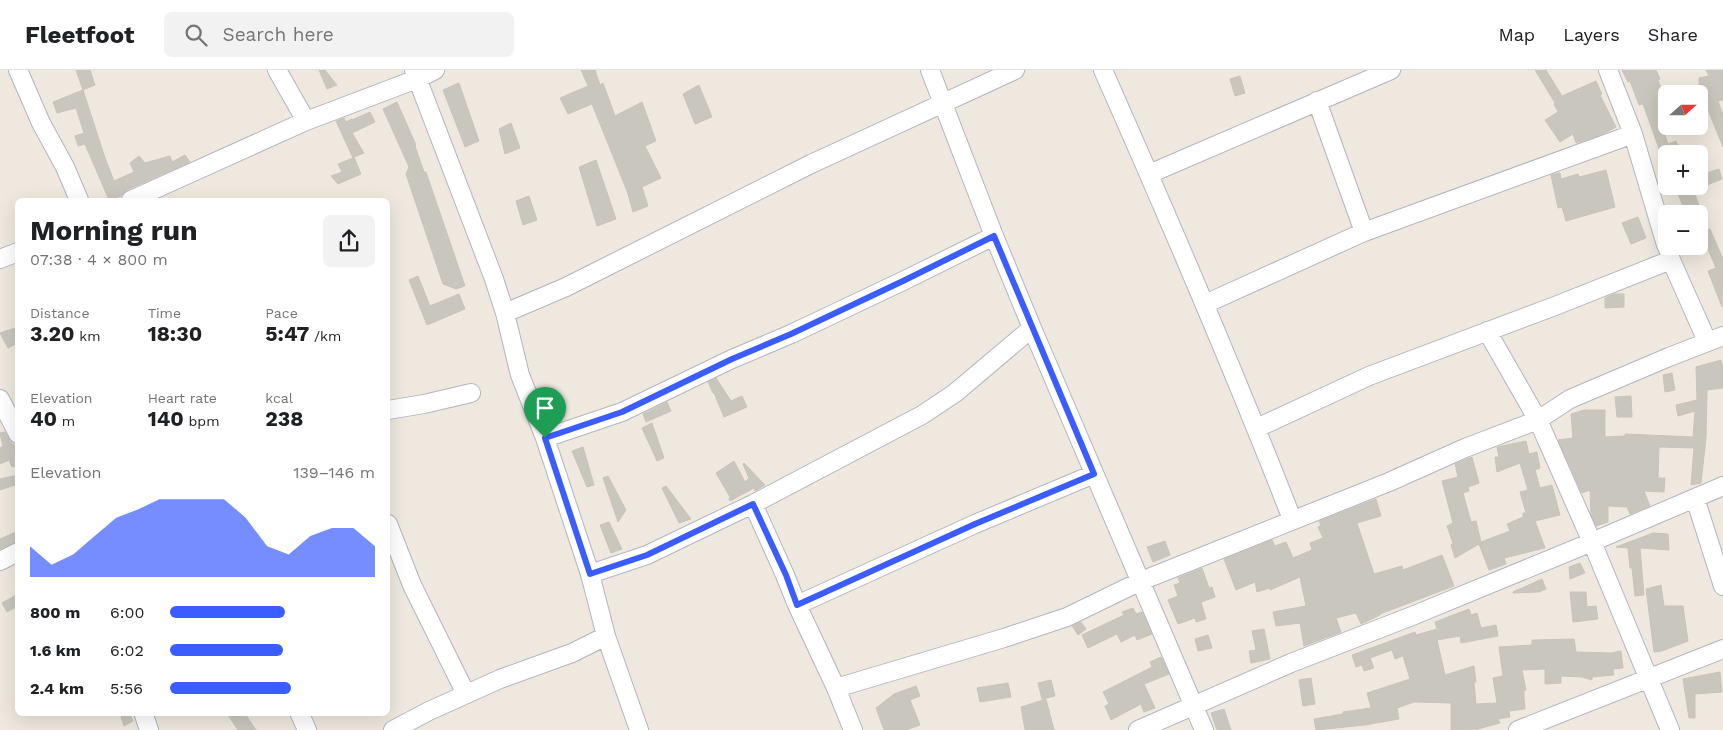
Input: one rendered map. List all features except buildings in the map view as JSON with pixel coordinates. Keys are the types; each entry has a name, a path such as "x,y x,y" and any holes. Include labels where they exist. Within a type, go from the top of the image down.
{"street":[{"path":"18,70 41,123 65,167 78,198"},
{"path":"277,70 306,121"},
{"path":"135,198 306,121 416,74 435,70"},
{"path":"930,70 994,236 1032,328 1204,730"},
{"path":"505,313 575,283 811,164 1014,70"},
{"path":"1102,70 1205,304 1257,428 1292,519"},
{"path":"1149,174 1317,101 1352,78 1391,70"},
{"path":"1608,70 1633,134 1658,217"},
{"path":"416,74 494,279 505,313 520,375 545,438 590,574 606,636 639,730"},
{"path":"1317,101 1364,232"},
{"path":"1205,304 1364,232 1633,134"},
{"path":"545,438 622,412 732,359 791,334 994,236"},
{"path":"0,259 15,253"},
{"path":"1257,428 1369,376 1555,306 1658,255"},
{"path":"836,688 1004,638 1067,617 1141,581 1538,420 1570,398 1715,339 1671,255"},
{"path":"590,574 647,555 753,504 914,419 943,402 1032,328"},
{"path":"1487,330 1538,420 1592,542 1670,730"},
{"path":"390,410 471,393"},
{"path":"0,399 15,428"},
{"path":"797,605 975,524 1094,474"},
{"path":"1138,730 1291,663 1412,616 1723,486"},
{"path":"1695,498 1723,586"},
{"path":"753,504 853,730"},
{"path":"390,529 412,585 466,694"},
{"path":"0,561 15,554"},
{"path":"393,730 429,710 500,679 572,653 606,636"},
{"path":"1518,730 1723,648"},
{"path":"144,716 149,730"},
{"path":"301,716 307,730"}],"route":[{"path":"994,236 1094,474 975,524 797,605 786,575 753,504 647,555 590,574 545,438 622,412 732,359 791,334 994,236"}]}
